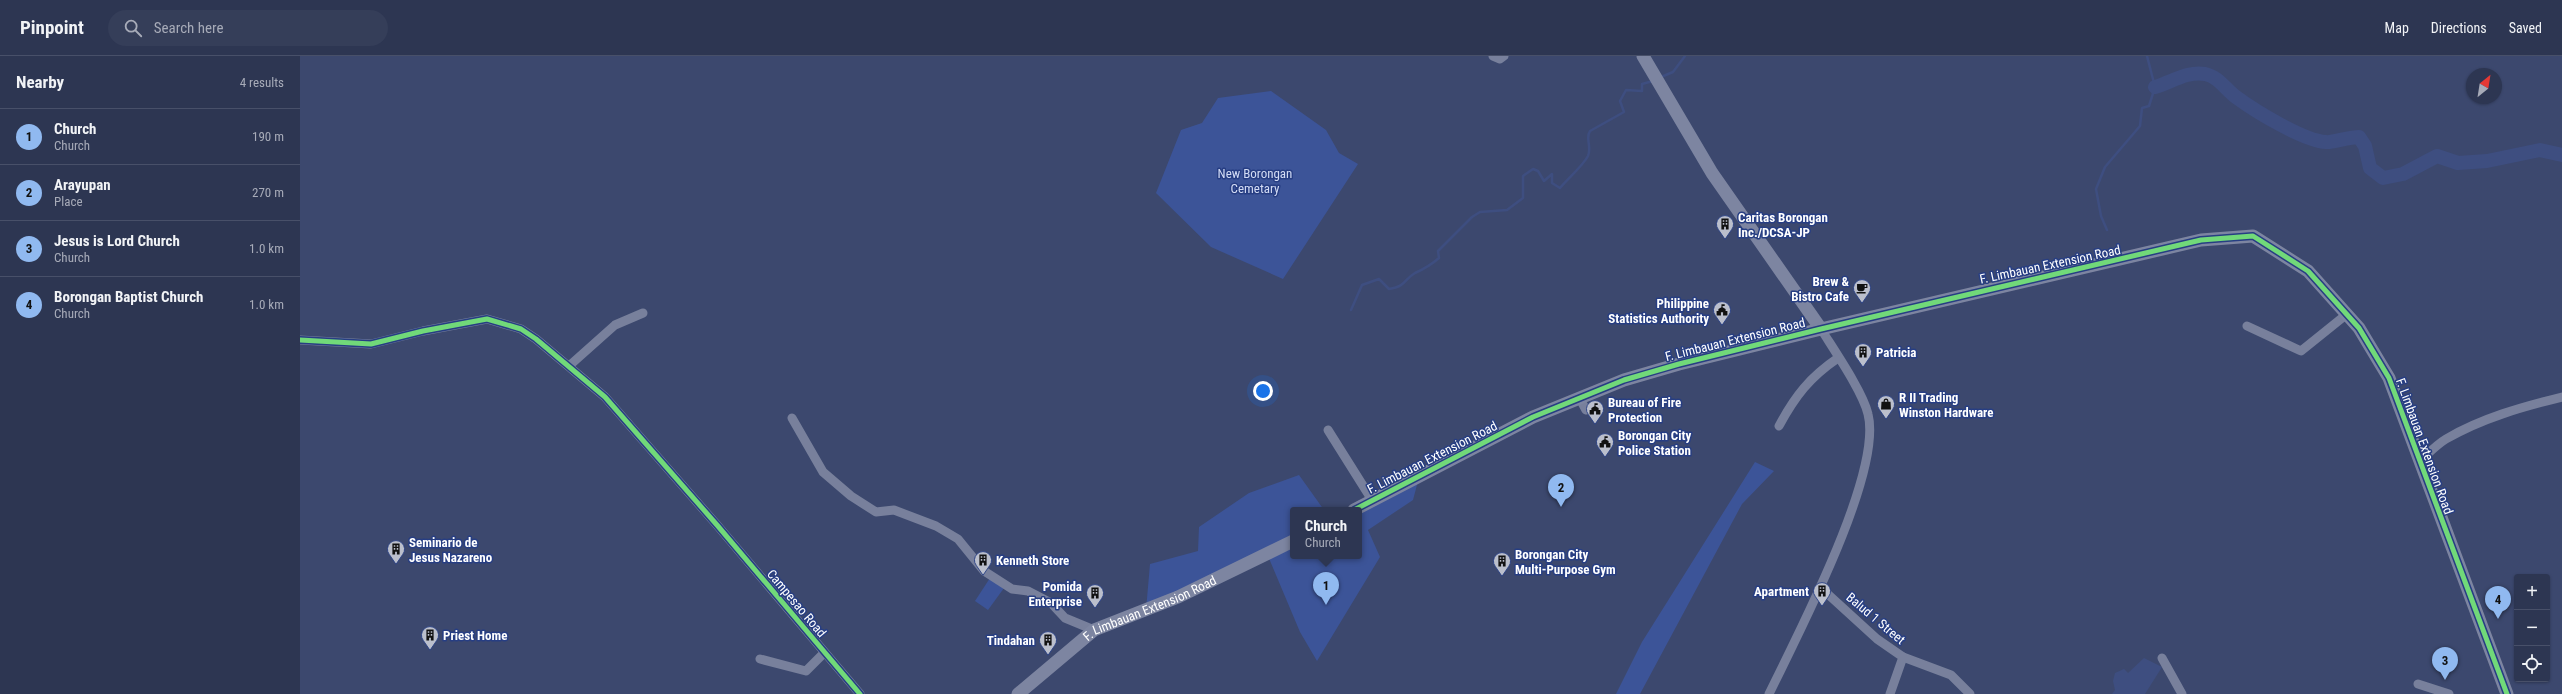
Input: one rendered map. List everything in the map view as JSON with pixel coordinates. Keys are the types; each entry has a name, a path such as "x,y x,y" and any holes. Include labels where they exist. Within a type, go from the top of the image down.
{"street":[{"path":"1493,56 1500,59 1504,56"},
{"path":"1643,56 1712,173 1821,329 1868,412 1871,433 1861,480 1820,587 1769,694"},
{"name":"F. Limbauan Extension Road","path":"1359,507 1533,418 1579,397 1624,380 1679,364 1821,329 2201,240 2253,236 2308,271 2360,328 2389,378 2507,694"},
{"path":"569,366 615,325 642,313"},
{"path":"2247,326 2301,350 2347,314"},
{"name":"Campesao Road","path":"300,340 371,344 424,330 487,319 521,329 569,366 605,397 717,525 824,654 860,694"},
{"path":"1779,426 1793,401 1816,373 1838,358"},
{"path":"1579,397 1586,410"},
{"path":"2420,461 2445,440 2479,423 2503,413 2562,397"},
{"path":"792,418 823,472 851,496 876,512 894,510 936,526 958,539 984,571 1012,589 1028,591 1051,604 1065,618 1094,630"},
{"path":"1328,430 1372,500"},
{"name":"F. Limbauan Extension Road","path":"1018,694 1094,630 1178,596 1290,541"},
{"name":"Balud 1 Street","path":"1820,587 1877,639 1903,657 1890,694"},
{"path":"760,659 806,671 824,654"},
{"path":"1903,657 1950,676 1970,694"},
{"path":"2162,658 2182,694"},
{"path":"2418,684 2449,694"}],"green space":[{"name":"New Borongan Cemetary","path":"1271,91 1326,130 1339,153 1358,164 1283,279 1211,247 1156,193 1181,130 1202,123 1218,98"},
{"path":"1755,462 1774,471 1742,504 1640,694 1616,694 1642,642"},
{"path":"1299,475 1322,507 1290,507 1290,540 1146,610 1150,564 1198,551 1199,527 1249,493"},
{"path":"1418,481 1413,500 1368,530 1380,557 1317,661 1300,632 1268,556 1290,545 1290,559 1362,559 1362,509"},
{"path":"990,578 1004,588 988,610 975,601"}],"shaded area":[{"path":"2144,658 2162,667 2145,694 2112,694 2115,690 2113,681 2115,673 2124,669 2128,673"}],"waterway":[{"path":"1661,77 1673,72 1685,56"},
{"path":"2107,230 2101,216 2096,189 2105,167 2140,126 2142,108 2149,106 2155,87 2147,56"},
{"path":"2155,87 2186,75 2198,73 2205,74 2218,80 2232,94 2255,110 2305,137 2328,142 2359,137 2365,146 2370,168 2383,178 2403,174 2437,156 2458,163 2487,161 2540,150 2562,155"},
{"path":"1351,310 1362,285 1379,279 1389,289 1399,286 1415,273 1427,267 1439,258 1438,251 1472,217 1480,212 1507,210 1523,198 1523,176 1533,169 1538,171 1544,181 1552,174 1552,183 1560,188 1588,156 1588,137 1590,131 1624,112 1620,101 1626,90 1642,91 1642,84 1653,81"}],"cycle path":[{"path":"1360,507 1533,417 1624,380 1679,364 1821,329 2201,240 2253,236 2308,271 2359,328 2389,378 2507,694"},
{"path":"300,340 371,344 423,331 487,319 521,329 536,339 605,397 717,525 860,694"}],"place":[{"name":"Caritas Borongan Inc./DCSA-JP","path":"1725,239"},
{"name":"Brew & Bistro Cafe","path":"1862,303"},
{"name":"Philippine Statistics Authority","path":"1722,325"},
{"name":"Patricia","path":"1863,367"},
{"name":"R II Trading Winston Hardware","path":"1886,419"},
{"name":"Bureau of Fire Protection","path":"1595,424"},
{"name":"Borongan City Police Station","path":"1605,457"},
{"name":"Arayupan","path":"1561,507"},
{"name":"Seminario de Jesus Nazareno","path":"396,564"},
{"name":"Kenneth Store","path":"983,575"},
{"name":"Borongan City Multi-Purpose Gym","path":"1502,576"},
{"name":"Church","path":"1326,605"},
{"name":"Apartment","path":"1822,606"},
{"name":"Pomida Enterprise","path":"1095,608"},
{"name":"Borongan Baptist Church","path":"2498,619"},
{"name":"Priest Home","path":"430,650"},
{"name":"Tindahan","path":"1048,655"},
{"name":"Jesus is Lord Church","path":"2445,680"}]}
